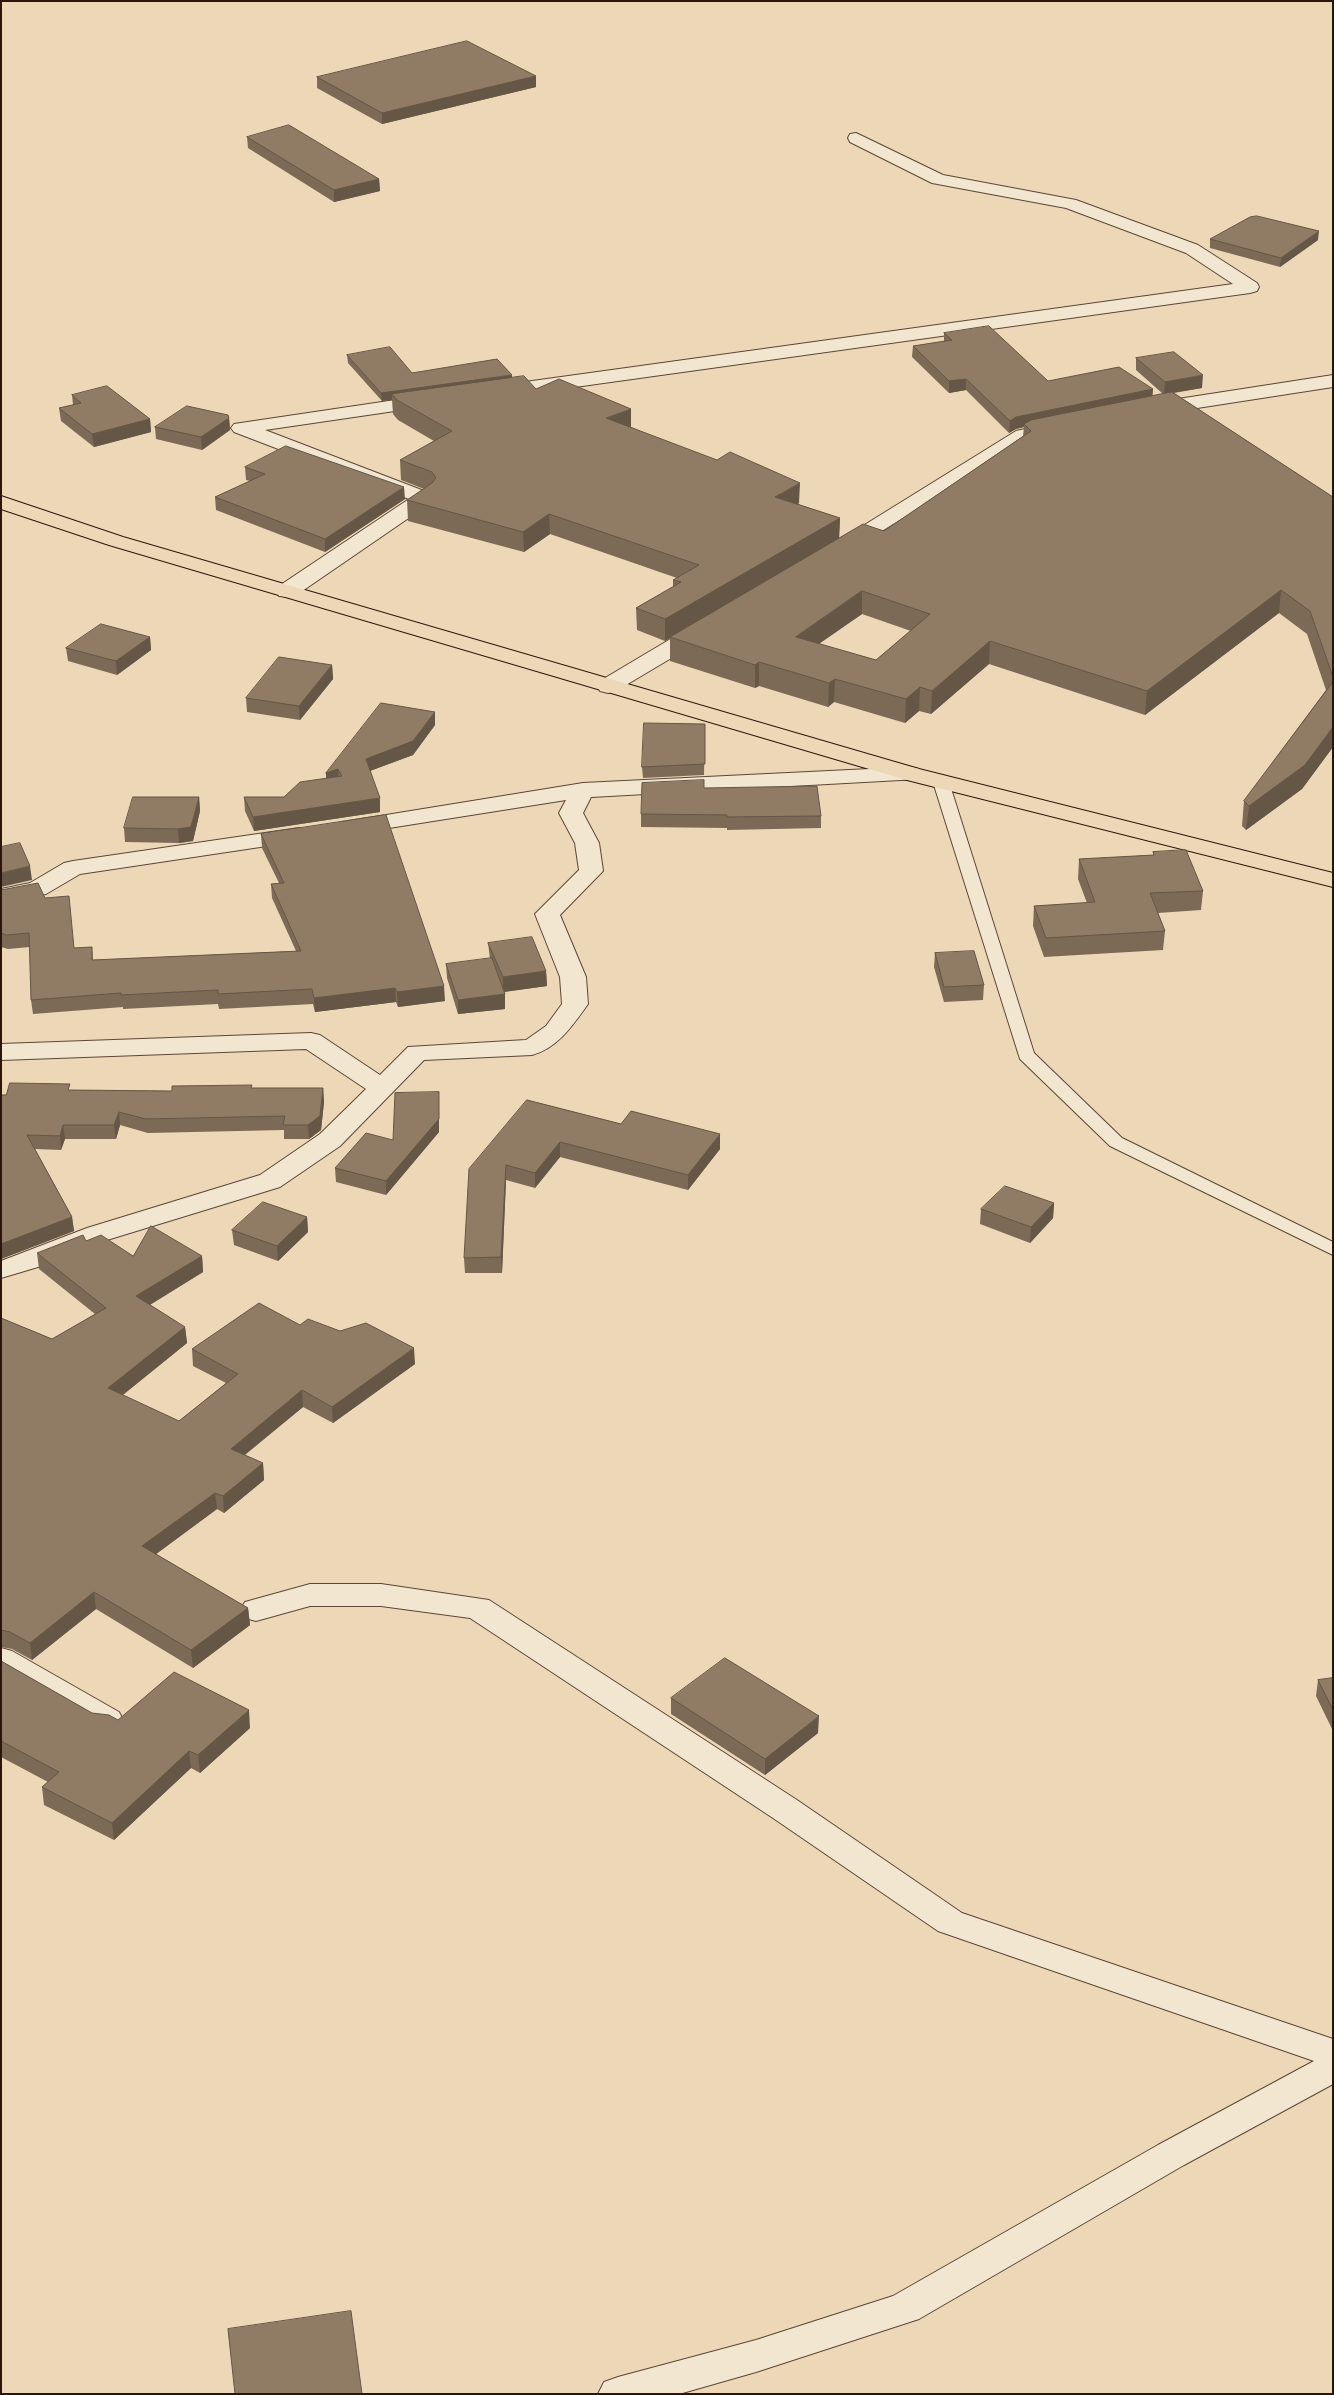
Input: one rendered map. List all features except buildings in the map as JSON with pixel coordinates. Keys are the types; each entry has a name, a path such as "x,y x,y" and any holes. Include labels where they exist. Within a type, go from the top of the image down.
{"main road":[{"path":"1,502 116,541 911,774 1333,880"}],"street":[{"path":"478,395 1250,287 1192,249 1070,204 938,178 856,138"},
{"path":"1134,413 1333,381"},
{"path":"287,591 425,498 241,428 449,399"},
{"path":"825,558 1022,435 1078,424"},
{"path":"608,686 719,620"},
{"path":"1,896 37,889 73,868 583,790 911,774"},
{"path":"1,1270 38,1258 97,1234 270,1180 330,1140 417,1053 532,1047 555,1030 575,1004 573,977 547,914 591,870 588,844 571,813 583,790"},
{"path":"1,1052 312,1041 382,1088"},
{"path":"256,1610 310,1595 381,1595 478,1608 785,1809 950,1922 1333,2054"},
{"path":"1,1658 107,1720"},
{"path":"618,2394 756,2356 905,2308 1171,2155 1333,2067"}],"lane":[{"path":"941,782 1026,1055 1116,1142 1333,1249"}]}
